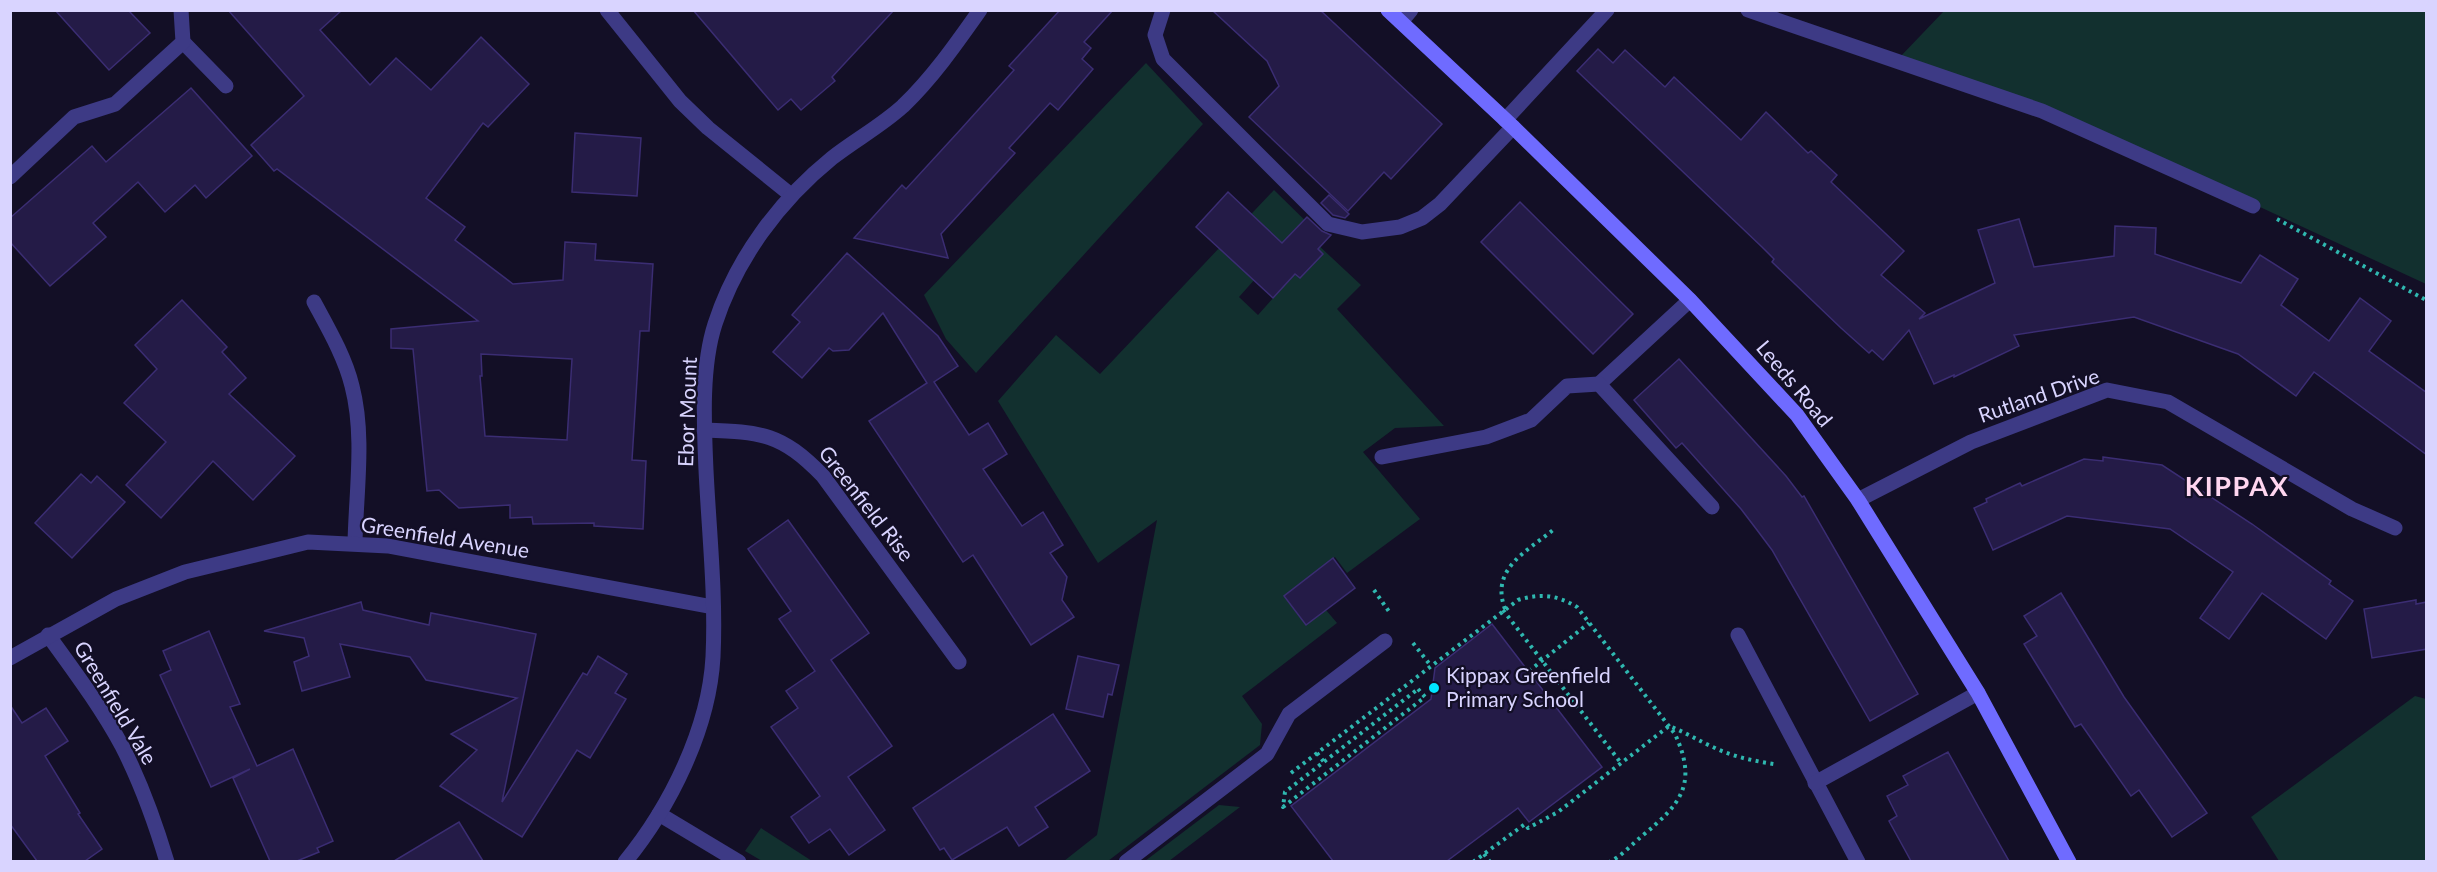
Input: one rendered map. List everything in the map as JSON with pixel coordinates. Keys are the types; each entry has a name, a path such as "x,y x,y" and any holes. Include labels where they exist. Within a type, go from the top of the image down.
{"main road":[{"name":"Leeds Road","path":"1388,10 1406,16 1509,124 1690,300 1797,415 1858,500 1978,693 2069,861"}],"street":[{"path":"182,10 183,42 226,86"},
{"path":"607,10 680,101 708,128 791,195"},
{"name":"Ebor Mount","path":"625,861 659,814 673,790 699,726 713,659 705,380 714,327 728,287 754,243 791,195 833,158 901,107 933,76 980,10"},
{"path":"1163,10 1155,35 1163,59 1328,224 1362,232 1400,227 1422,218 1440,204 1607,10"},
{"path":"1748,10 2042,111 2253,206"},
{"path":"10,177 74,117 115,104 183,42"},
{"path":"1382,457 1486,437 1530,420 1567,386 1599,384 1690,300"},
{"path":"314,302 334,341 352,386 358,434 355,543"},
{"path":"1599,384 1712,507"},
{"name":"Rutland Drive","path":"1858,500 1971,442 2108,390 2168,402 2352,509 2395,528"},
{"name":"Greenfield Rise","path":"705,430 755,432 781,442 804,456 823,476 958,662"},
{"name":"Greenfield Avenue","path":"10,658 116,599 185,572 308,542 388,546 713,607"},
{"name":"Greenfield Vale","path":"48,635 96,704 121,745 142,788 167,861"},
{"path":"1738,636 1858,861"},
{"path":"1126,861 1267,754 1288,714 1385,641"},
{"path":"1815,783 1978,693"},
{"path":"659,814 739,861"}],"path":[{"path":"2253,206 2427,300"},
{"path":"1553,530 1512,563 1505,572 1500,591 1504,610 1621,762"},
{"path":"1289,775 1518,600 1549,595 1564,599 1577,607 1675,734 1684,753 1686,774 1681,795 1670,813 1614,860 1609,861"},
{"path":"1529,671 1589,623"},
{"path":"1418,689 1425,697 1283,807 1285,792 1324,762 1418,689"},
{"path":"1473,861 1525,824 1528,828 1558,812 1668,726"},
{"path":"1668,726 1688,733 1714,748 1744,759 1774,764 1805,763"},
{"path":"1317,753 1324,762"},
{"path":"1484,854 1490,861"}],"green space":[{"path":"1944,11 2426,11 2426,284 2022,97 1900,57"},
{"path":"1146,63 1203,124 976,373 946,339 924,295"},
{"path":"1274,190 1320,235 1316,243 1361,285 1337,309 1444,426 1395,428 1363,452 1420,519 1347,573 1335,557 1284,596 1306,625 1326,610 1337,623 1242,696 1262,724 1260,745 1108,861 1064,861 1097,835 1157,520 1098,563 998,401 1056,335 1100,374","holes":["1297,229 1323,254 1300,278 1273,253","1264,269 1283,287 1258,315 1239,297"]},
{"path":"2415,696 2426,699 2426,861 2279,861 2251,817"},
{"path":"1219,805 1240,807 1169,861 1145,861"},
{"path":"761,828 812,861 762,861 745,851"}],"building":[{"path":"55,10 128,10 150,33 109,70"},
{"path":"228,10 342,10 320,30 370,85 396,58 431,90 481,37 529,84 488,127 483,123 426,198 465,227 455,240 513,284 563,280 565,242 596,244 595,260 653,264 649,331 640,331 632,460 646,461 643,529 594,526 594,523 533,524 532,517 510,518 510,505 459,508 439,490 427,491 413,349 391,348 391,329 478,321 277,169 274,171 251,145 304,96","holes":["481,354 572,359 567,440 485,436 480,376 482,376"]},
{"path":"693,10 894,10 832,77 835,81 801,110 791,99 778,110"},
{"path":"1060,10 1113,10 1084,42 1091,48 1082,59 1093,69 1058,110 1050,103 1009,148 1015,153 941,234 948,258 854,238 902,185 906,189 961,129 1014,70 1009,66"},
{"path":"1212,10 1320,10 1442,124 1391,179 1384,172 1348,211 1249,117 1279,86 1267,61"},
{"path":"1598,49 1613,63 1625,50 1665,87 1674,77 1741,140 1766,112 1808,153 1811,151 1837,175 1831,182 1904,251 1881,275 1925,313 1919,319 1995,283 1978,230 2019,219 2034,267 2114,256 2115,226 2156,228 2155,254 2241,283 2260,255 2298,279 2281,305 2329,341 2360,298 2391,321 2369,351 2427,393 2427,455 2314,372 2296,396 2238,354 2134,317 2014,335 2019,346 1934,384 1909,330 1883,360 1872,350 1869,353 1841,328 1772,262 1774,259 1762,247 1577,71"},
{"path":"191,88 252,156 206,198 195,185 165,212 138,182 93,223 106,237 50,286 10,242 10,218 92,146 106,162"},
{"path":"575,133 641,138 637,196 572,192"},
{"path":"1228,192 1282,243 1307,217 1322,231 1331,235 1318,249 1323,254 1300,278 1295,274 1273,298 1196,227"},
{"path":"1329,195 1349,214 1345,218 1333,215 1321,203"},
{"path":"1520,202 1633,314 1593,354 1481,242"},
{"path":"847,253 938,336 958,366 934,382 969,435 988,423 1007,454 983,469 1022,526 1043,512 1063,545 1050,553 1067,577 1062,600 1074,617 1031,645 973,555 963,562 869,421 927,383 883,313 849,350 833,351 829,348 802,378 773,352 800,322 792,315"},
{"path":"182,300 227,347 222,352 246,378 229,394 295,456 253,500 213,461 161,518 126,485 166,442 124,403 157,369 135,345"},
{"path":"1679,359 1786,476 1802,497 1804,496 1918,694 1870,721 1772,550 1741,509 1682,443 1676,448 1634,400"},
{"path":"2103,457 2162,465 2252,524 2331,581 2329,584 2353,601 2326,639 2262,593 2229,639 2200,618 2233,572 2170,529 2067,516 1993,550 1974,508 1987,502 1986,499 2020,483 2022,486 2084,459 2103,461"},
{"path":"81,474 91,483 97,476 125,502 72,558 35,523"},
{"path":"788,520 869,633 831,660 892,746 848,777 885,830 849,855 830,829 809,843 791,817 820,796 771,727 798,708 786,691 815,671 779,619 791,611 748,549"},
{"path":"1333,558 1355,588 1306,625 1284,596"},
{"path":"2061,593 2124,697 2207,813 2172,837 2139,790 2131,796 2081,724 2075,727 2024,644 2037,636 2024,616"},
{"path":"2416,600 2416,604 2427,602 2427,649 2372,658 2364,609"},
{"path":"361,602 363,610 429,625 431,613 536,634 502,802 583,673 587,675 598,656 627,674 615,693 626,699 590,758 577,750 522,837 440,786 477,750 451,734 517,698 426,680 410,657 340,644 350,677 302,691 294,662 309,656 304,638 264,631"},
{"path":"1492,624 1602,767 1529,822 1518,808 1447,861 1333,861 1291,806 1431,699 1435,668"},
{"path":"209,631 240,704 230,707 257,766 293,749 333,841 317,848 319,852 297,861 270,861 233,778 250,769 211,787 160,675 171,670 163,651"},
{"path":"1078,656 1119,665 1112,695 1108,694 1103,717 1066,709"},
{"path":"10,705 22,723 46,708 68,741 45,756 80,813 78,814 102,849 85,861 37,861 10,824"},
{"path":"1053,714 1090,771 1035,807 1048,827 1019,846 1007,827 952,860 944,848 940,850 913,808"},
{"path":"1948,752 2009,861 1911,861 1889,821 1897,816 1887,796 1908,785 1903,776"},
{"path":"459,822 483,861 394,861"}],"place":[{"name":"Kippax Greenfield Primary School","path":"1434,688"}],"district":[{"name":"KIPPAX","path":"2237,487"}]}
